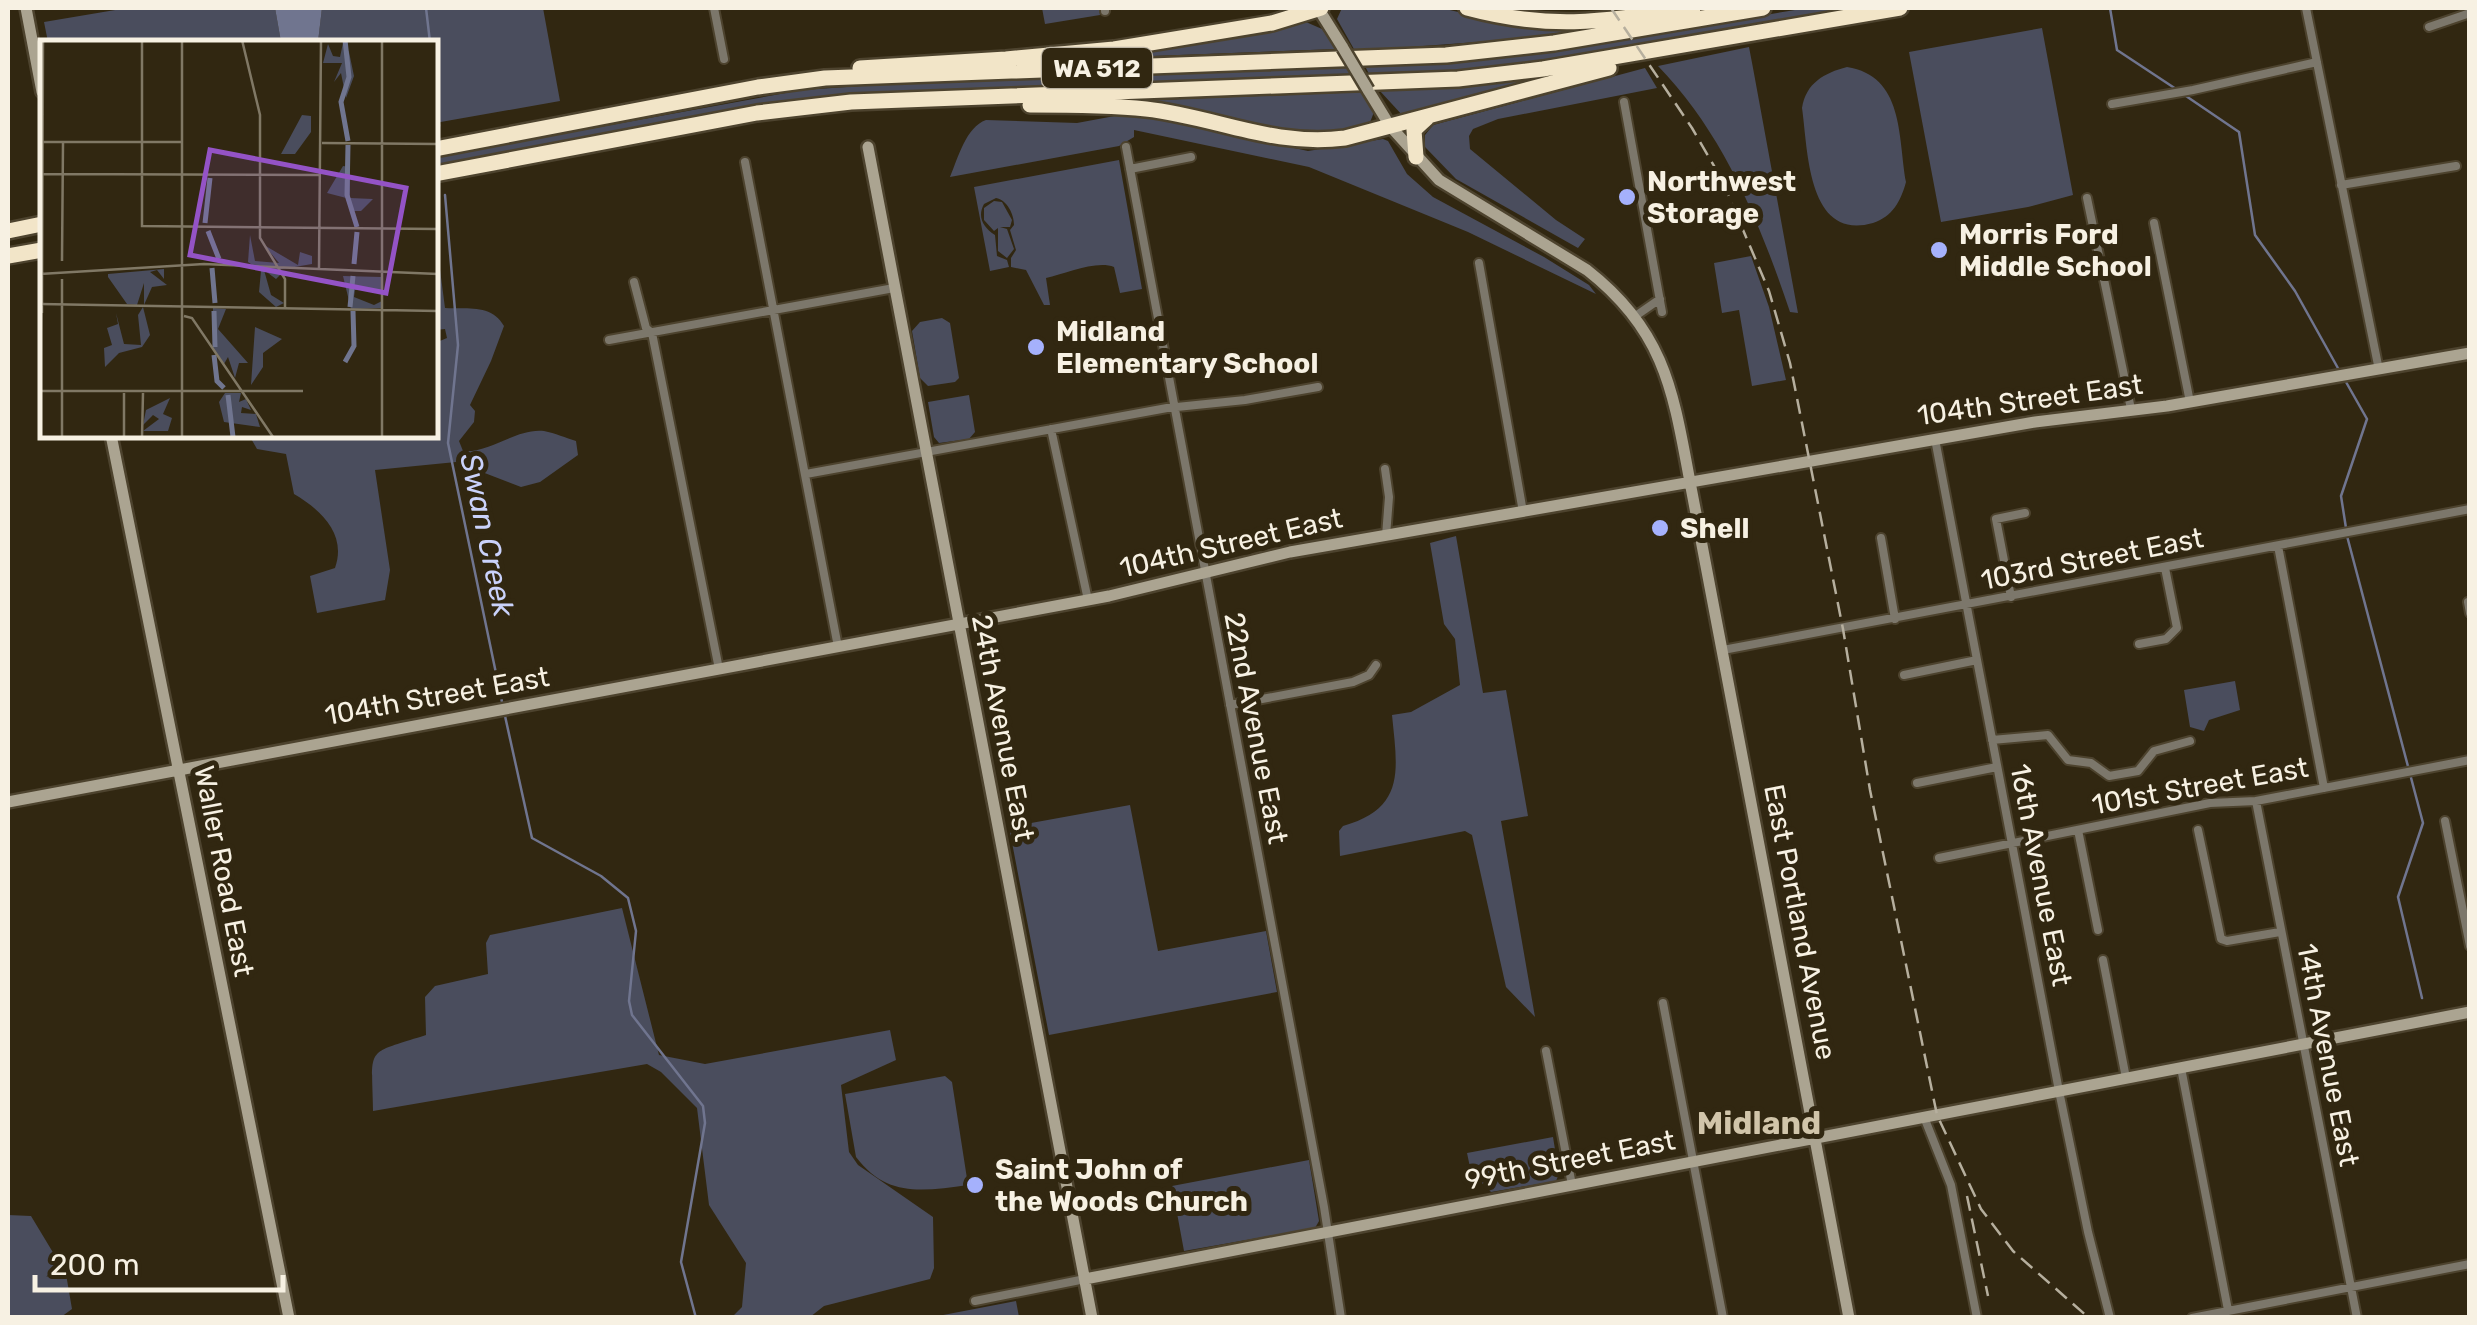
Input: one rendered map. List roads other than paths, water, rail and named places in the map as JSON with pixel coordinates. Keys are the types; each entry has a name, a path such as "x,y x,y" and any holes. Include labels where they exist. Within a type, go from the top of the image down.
{"highway":[{"path":"1272,23 1302,8"},
{"path":"758,86 834,70 1063,55 1272,23 1319,8"},
{"path":"1467,8 1539,23 1606,21 1692,8"},
{"name":"WA 512","path":"438,148 758,86 825,78 1446,55 1554,44 1763,8"},
{"name":"WA 512","path":"438,173 757,113 886,100 1458,79 1542,70 1900,8"},
{"path":"886,100 1148,109 1297,142 1344,138 1598,70 1778,36 1853,16"},
{"path":"1416,157 1414,130 1420,122 1439,113"},
{"path":"8,231 40,224"},
{"path":"8,256 40,250"}],"street":[{"path":"26,8 40,82"},
{"path":"714,8 724,59"},
{"name":"East Portland Avenue","path":"1319,8 1390,126 1416,157 1439,180 1610,288 1658,355 1671,386 1850,1318"},
{"path":"2306,8 2379,370"},
{"path":"2429,28 2470,12"},
{"path":"2112,104 2317,62"},
{"path":"1624,102 1662,312"},
{"name":"22nd Avenue East","path":"1126,146 1341,1318"},
{"name":"24th Avenue East","path":"868,147 1092,1318"},
{"path":"1130,169 1191,157"},
{"path":"745,162 838,647"},
{"path":"2341,185 2456,166"},
{"path":"2086,198 2131,410"},
{"path":"2154,223 2190,402"},
{"path":"1480,263 1523,512"},
{"path":"634,282 646,328 652,333 719,670"},
{"path":"609,340 894,288"},
{"path":"1634,317 1660,299"},
{"name":"104th Street East","path":"8,802 1088,600 1202,572 1386,536 1934,439 2190,402 2470,353"},
{"path":"806,474 1051,428 1318,387"},
{"path":"1051,428 1088,600"},
{"name":"Waller Road East","path":"112,438 288,1318"},
{"name":"16th Avenue East","path":"1934,439 2059,1091 2110,1318"},
{"path":"1385,469 1389,497 1386,536"},
{"name":"103rd Street East","path":"1722,650 2470,509"},
{"path":"2011,597 1996,519 2025,513"},
{"path":"1881,538 1895,619"},
{"path":"2278,546 2324,788"},
{"path":"2139,644 2174,634 2176,619 2165,568"},
{"path":"2468,602 2470,613"},
{"path":"1904,675 1977,660"},
{"path":"1230,705 1353,682 1369,674 1376,664"},
{"path":"1992,740 2048,734 2068,760 2091,763 2109,776 2138,771 2154,750 2190,741"},
{"name":"101st Street East","path":"1939,858 2210,804 2256,801 2470,760"},
{"path":"1917,783 1997,766"},
{"name":"14th Avenue East","path":"2256,801 2357,1318"},
{"path":"2445,822 2470,946"},
{"path":"2078,830 2098,930"},
{"path":"2198,830 2221,938 2227,942 2280,932"},
{"path":"2103,960 2126,1078"},
{"path":"1663,1003 1723,1318"},
{"name":"99th Street East","path":"976,1301 2470,1012"},
{"path":"1546,1051 1572,1185"},
{"path":"2181,1068 2228,1310"},
{"path":"1924,1117 1951,1186 1977,1318"},
{"path":"2192,1318 2470,1264"}],"waterway":[{"name":"Swan Creek","path":"426,8 430,40"},
{"path":"2110,8 2117,50 2176,89"},
{"path":"2183,94 2239,132 2255,235 2295,291 2339,370"},
{"name":"Swan Creek","path":"438,117 439,126"},
{"name":"Swan Creek","path":"445,195 458,345 448,443 502,702"},
{"path":"2346,382 2367,419 2341,496 2346,528"},
{"path":"2347,536 2423,823 2398,897 2422,998"},
{"name":"Swan Creek","path":"505,716 532,838 601,876 628,898 636,931 629,1001 632,1015 703,1106 705,1123 681,1262 696,1318"}],"railway":[{"path":"1611,8 1721,178 1769,291 1790,363 1843,629 1870,790 1937,1115 1981,1209 2013,1251 2089,1318"},
{"path":"1967,1196 1988,1296"}],"place":[{"name":"Northwest Storage","path":"1627,197"},
{"name":"Morris Ford Middle School","path":"1939,250"},
{"name":"Midland Elementary School","path":"1036,347"},
{"name":"Shell","path":"1660,528"},
{"name":"Saint John of the Woods Church","path":"975,1185"}],"district":[{"name":"Midland","path":"1759,1123"}]}
